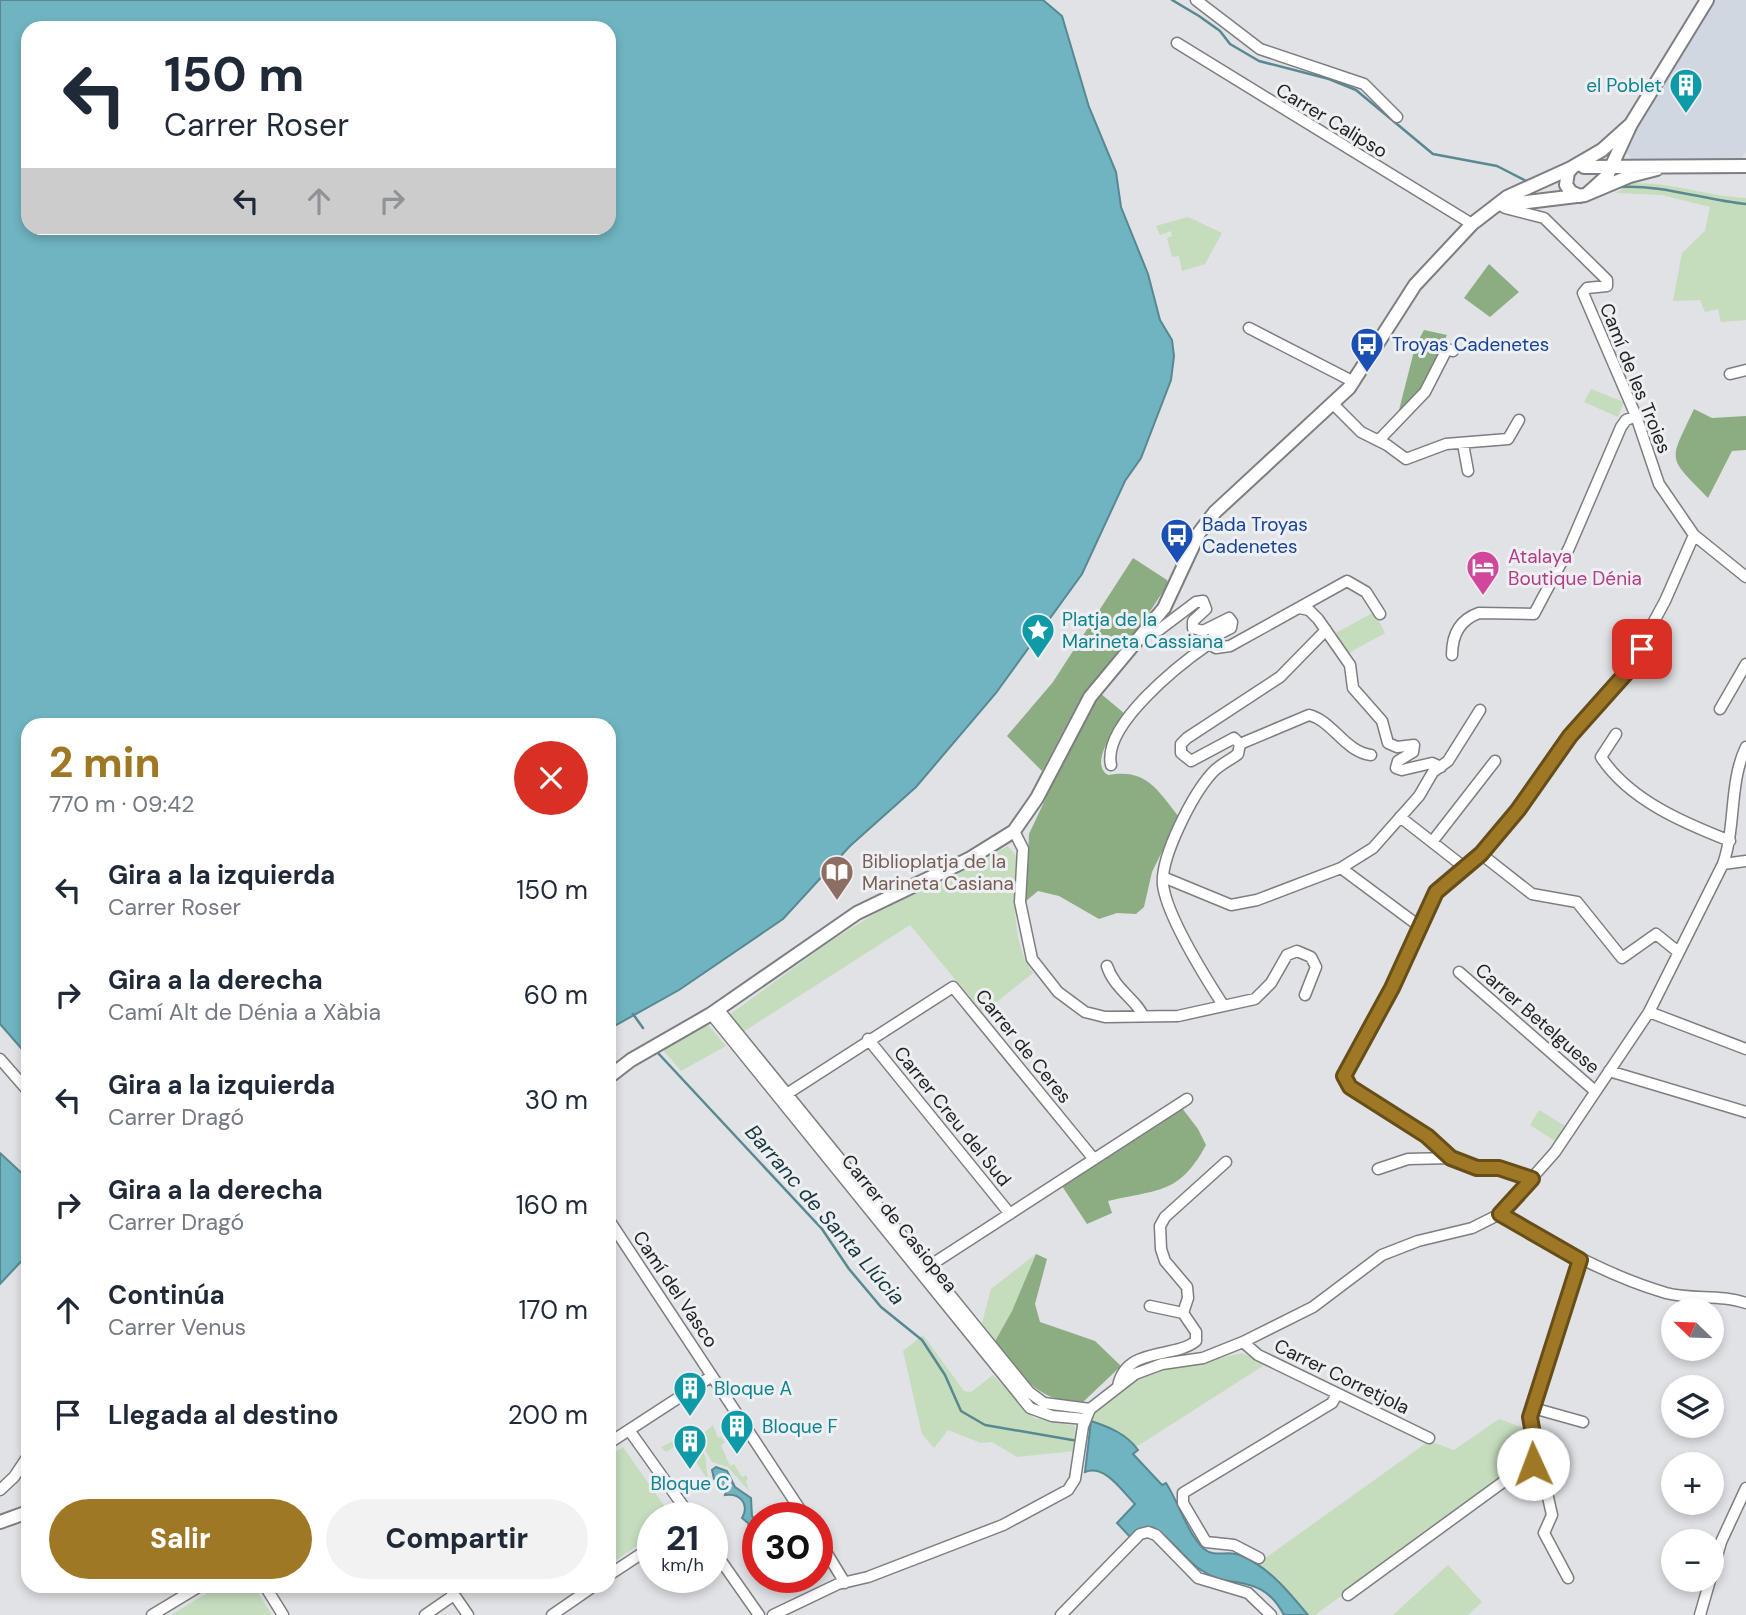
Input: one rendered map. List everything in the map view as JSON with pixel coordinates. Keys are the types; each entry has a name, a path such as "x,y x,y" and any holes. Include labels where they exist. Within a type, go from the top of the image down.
{"street":[{"path":"1196,0 1260,49 1364,85 1397,117"},
{"path":"1577,168 1566,185 1571,192 1590,192 1605,179 1631,124 1707,0"},
{"name":"Carrer Calipso","path":"1177,43 1472,224"},
{"path":"616,1072 631,1060 714,1012 857,913 969,859 1014,831 1037,798 1090,696 1149,627 1174,590 1204,525 1247,479 1333,404 1354,382 1415,285 1472,224 1525,188 1577,168 1605,148 1631,124"},
{"path":"1577,168 1746,166"},
{"path":"1577,168 1592,172 1590,192"},
{"path":"1489,210 1516,202 1590,192 1630,176 1657,169"},
{"name":"Camí de les Troies","path":"1489,210 1513,209 1544,218 1607,280 1607,286 1587,288 1583,293 1636,416 1659,485 1694,535 1746,578"},
{"path":"1249,328 1354,382"},
{"path":"1379,440 1425,392 1447,349 1453,351"},
{"path":"1730,374 1746,370"},
{"path":"1333,404 1360,432 1379,440 1406,459 1446,444 1508,439 1519,419"},
{"path":"1452,655 1455,635 1471,616 1479,613 1534,614 1569,548 1620,427 1626,420 1636,416"},
{"path":"1463,444 1468,471"},
{"path":"1532,1179 1499,1168 1477,1168 1451,1158 1427,1136 1350,1087 1344,1080 1392,988 1436,892 1481,854 1518,810 1570,736 1628,671 1665,601 1694,535"},
{"path":"1209,644 1216,648 1230,646 1347,581 1366,592 1380,614"},
{"path":"1111,765 1111,750 1131,717 1166,677 1209,644 1213,636 1231,628 1232,622 1226,617 1203,631 1195,631 1192,625 1196,616 1206,609 1203,601 1196,602 1159,630 1149,627"},
{"path":"1299,608 1309,610 1326,630 1353,671 1356,694 1382,721 1388,743 1394,747 1414,745 1413,752 1398,761 1396,768 1402,770 1432,763 1441,767"},
{"path":"1240,744 1231,738 1191,761 1181,753 1181,744 1187,738 1280,677 1301,652 1326,630"},
{"path":"1720,709 1746,664"},
{"path":"1163,877 1231,905 1257,900 1341,868 1373,848 1419,796 1433,772 1448,761 1480,710"},
{"path":"1240,744 1309,715 1317,718 1356,751 1371,755"},
{"path":"1616,734 1601,757 1624,780 1667,813 1730,841"},
{"path":"1223,1004 1202,971 1175,915 1165,893 1163,877 1175,839 1200,789 1214,770 1238,754 1240,744"},
{"path":"773,1615 845,1583 970,1539 1071,1487 1084,1422 1090,1409 1118,1386 1147,1369 1203,1358 1242,1342 1313,1307 1382,1255 1418,1241 1472,1228 1500,1214 1564,1140 1649,1012 1723,864 1730,841 1740,764 1746,747"},
{"path":"1432,842 1495,761"},
{"path":"1399,817 1464,867"},
{"path":"1014,831 1023,849 1020,902 1029,951 1040,971 1058,992 1089,1014 1113,1018 1190,1014 1223,1004 1255,999 1271,983 1282,960 1297,951 1311,957 1316,967 1305,995"},
{"path":"1481,854 1532,894 1577,902 1622,958 1626,958 1656,934 1678,951"},
{"path":"1723,864 1746,860"},
{"path":"1341,868 1419,926"},
{"path":"1107,966 1114,983 1143,1016"},
{"name":"Carrer Betelguese","path":"1459,972 1595,1091"},
{"name":"Carrer de Ceres","path":"782,1097 953,987 1093,1158"},
{"name":"Carrer de Casiopea","path":"714,1012 1030,1408 1052,1416 1084,1422"},
{"path":"1649,1012 1746,1049"},
{"name":"Carrer Creu del Sud","path":"869,1039 1010,1214"},
{"path":"0,1059 21,1083"},
{"path":"1609,1071 1746,1112"},
{"path":"923,1271 1093,1158 1187,1100"},
{"path":"1378,1169 1408,1159 1451,1158"},
{"path":"1118,1386 1120,1376 1142,1358 1196,1340 1196,1332 1184,1313 1187,1287 1163,1256 1160,1226 1165,1217 1226,1162"},
{"path":"1500,1214 1607,1273 1668,1294 1746,1303"},
{"name":"Camí del Vasco","path":"616,1231 795,1502"},
{"path":"1568,1578 1544,1533 1552,1515 1531,1429 1533,1408 1580,1260"},
{"name":"Carrer de Casiopea","path":"923,1271 1035,1399 1055,1406 1090,1409"},
{"path":"1150,1306 1184,1313"},
{"name":"Carrer Corretjola","path":"1242,1342 1258,1355 1429,1438"},
{"path":"616,1438 712,1376"},
{"path":"1259,1558 1234,1545 1206,1542 1183,1503 1183,1493 1332,1403 1337,1394"},
{"path":"1533,1408 1583,1422"},
{"path":"629,1430 680,1502"},
{"path":"1348,1595 1514,1474 1538,1463"},
{"path":"0,1490 21,1466"},
{"path":"1700,1615 1721,1542 1746,1488"},
{"path":"0,1522 21,1515"},
{"path":"0,1531 21,1516"},
{"path":"1061,1615 1140,1534 1148,1532 1156,1535 1198,1578 1248,1593 1271,1615"},
{"path":"616,1571 637,1557"},
{"path":"833,1563 845,1583"},
{"path":"728,1571 759,1615"},
{"path":"152,1615 188,1593"},
{"path":"269,1593 283,1615"},
{"path":"552,1615 584,1593"},
{"path":"425,1615 454,1595 468,1615"}],"shaded area":[{"name":"el Poblet","path":"1714,0 1746,0 1746,152 1742,158 1634,162 1627,153 1631,135"}],"green space":[{"path":"1631,183 1746,198 1746,320 1721,322 1718,309 1705,312 1700,300 1673,301 1682,253 1705,231 1710,207 1662,195 1616,193"},
{"path":"1188,217 1222,233 1205,264 1182,271 1179,256 1172,257 1167,238 1172,236 1171,231 1160,235 1156,226"},
{"path":"1489,264 1519,292 1490,317 1464,298"},
{"path":"1424,330 1447,335 1420,392 1397,418 1415,347"},
{"path":"1591,389 1624,402 1618,417 1584,402"},
{"path":"1694,409 1712,418 1746,416 1746,450 1732,451 1708,498 1685,474 1676,458 1676,450"},
{"path":"1133,558 1167,580 1168,584 1139,628 1079,701 1042,771 1007,736 1053,682"},
{"path":"1374,612 1385,633 1345,655 1334,634"},
{"path":"1100,693 1125,714 1102,754 1103,769 1108,775 1132,775 1149,783 1179,817 1152,872 1144,907 1136,914 1117,913 1099,919 1059,896 1038,891 1026,901 1029,834 1068,751"},
{"path":"1008,846 1016,856 1017,931 1025,960 1033,973 983,1013 910,925 743,1032 729,1015 832,940 881,910"},
{"path":"709,1026 726,1046 681,1071 663,1050"},
{"path":"1182,1108 1206,1145 1196,1161 1176,1182 1166,1187 1108,1201 1112,1213 1087,1224 1062,1186"},
{"path":"1539,1110 1565,1126 1555,1141 1530,1125"},
{"path":"1036,1254 1012,1311 994,1343 981,1327 991,1289"},
{"path":"1036,1254 1047,1259 1035,1304 1040,1322 1095,1341 1121,1366 1083,1402 1053,1398 1031,1385 994,1343 1012,1311"},
{"path":"923,1335 964,1391 971,1392 993,1375 1034,1418 1075,1426 1074,1451 1017,1457 992,1442 981,1443 948,1430 934,1448 922,1434 903,1351"},
{"path":"1242,1353 1266,1364 1136,1447 1126,1437 1091,1421 1103,1403 1119,1389 1137,1379 1179,1366"},
{"path":"1499,1419 1524,1428 1532,1453 1508,1475 1315,1615 1308,1615 1278,1579 1257,1564 1429,1441 1454,1450"},
{"path":"713,1425 718,1438 721,1437 725,1442 721,1445 730,1466 734,1464 742,1477 746,1475 749,1491 728,1467 712,1462 702,1445 705,1432"},
{"path":"687,1441 702,1450 705,1455 708,1477 712,1484 707,1488 702,1484 706,1477 689,1452 681,1453 677,1445 666,1452 661,1447 671,1442"},
{"path":"623,1447 662,1502 637,1502 637,1546 616,1560 616,1452"},
{"path":"1448,1565 1482,1602 1468,1615 1393,1615"},
{"path":"207,1593 258,1593 272,1615 171,1615"}],"water":[{"path":"0,0 1043,0 1062,16 1089,107 1116,172 1121,207 1148,274 1160,320 1172,340 1174,356 1171,380 1141,458 1125,481 1082,574 996,693 916,787 850,846 783,919 679,990 616,1025 616,718 21,718 21,1048 0,1024"},
{"path":"0,1153 21,1172 21,1262 0,1284"},
{"path":"1091,1421 1117,1432 1134,1444 1138,1450 1133,1454 1162,1485 1166,1483 1193,1535 1204,1549 1213,1553 1240,1555 1251,1560 1278,1581 1308,1615 1284,1615 1266,1592 1256,1587 1223,1580 1201,1570 1152,1527 1146,1527 1131,1538 1117,1523 1135,1504 1106,1475 1085,1472"},
{"path":"716,1467 727,1471 735,1487 751,1498 751,1502 743,1502 735,1496 725,1495 727,1489 714,1479 712,1470"}],"waterway":[{"path":"1172,0 1220,31 1230,44 1259,61 1329,79 1356,90 1433,154 1497,166 1528,182"},
{"path":"1619,187 1667,190 1746,204"},
{"name":"Barranc de Santa Llúcia","path":"633,1014 643,1028"},
{"name":"Barranc de Santa Llúcia","path":"658,1053 822,1229 849,1269 881,1307 922,1340 945,1375 961,1411 985,1425 1078,1441"}],"place":[{"name":"el Poblet","path":"1686,115"},
{"name":"Troyas Cadenetes","path":"1367,374"},
{"name":"Bada Troyas Cadenetes","path":"1177,565"},
{"name":"Atalaya Boutique Dénia","path":"1483,597"},
{"name":"Platja de la Marineta Cassiana","path":"1038,660"},
{"name":"Biblioplatja de la Marineta Casiana","path":"837,902"},
{"name":"Bloque A","path":"690,1418"},
{"name":"Bloque F","path":"737,1456"},
{"name":"Bloque C","path":"690,1471"}],"route":[{"path":"1533,1464 1538,1463 1530,1417 1580,1260 1500,1214 1532,1179 1499,1168 1477,1168 1451,1158 1427,1136 1350,1087 1344,1076 1392,988 1436,892 1449,878 1481,854 1518,810 1570,736 1628,671 1642,649"}]}
